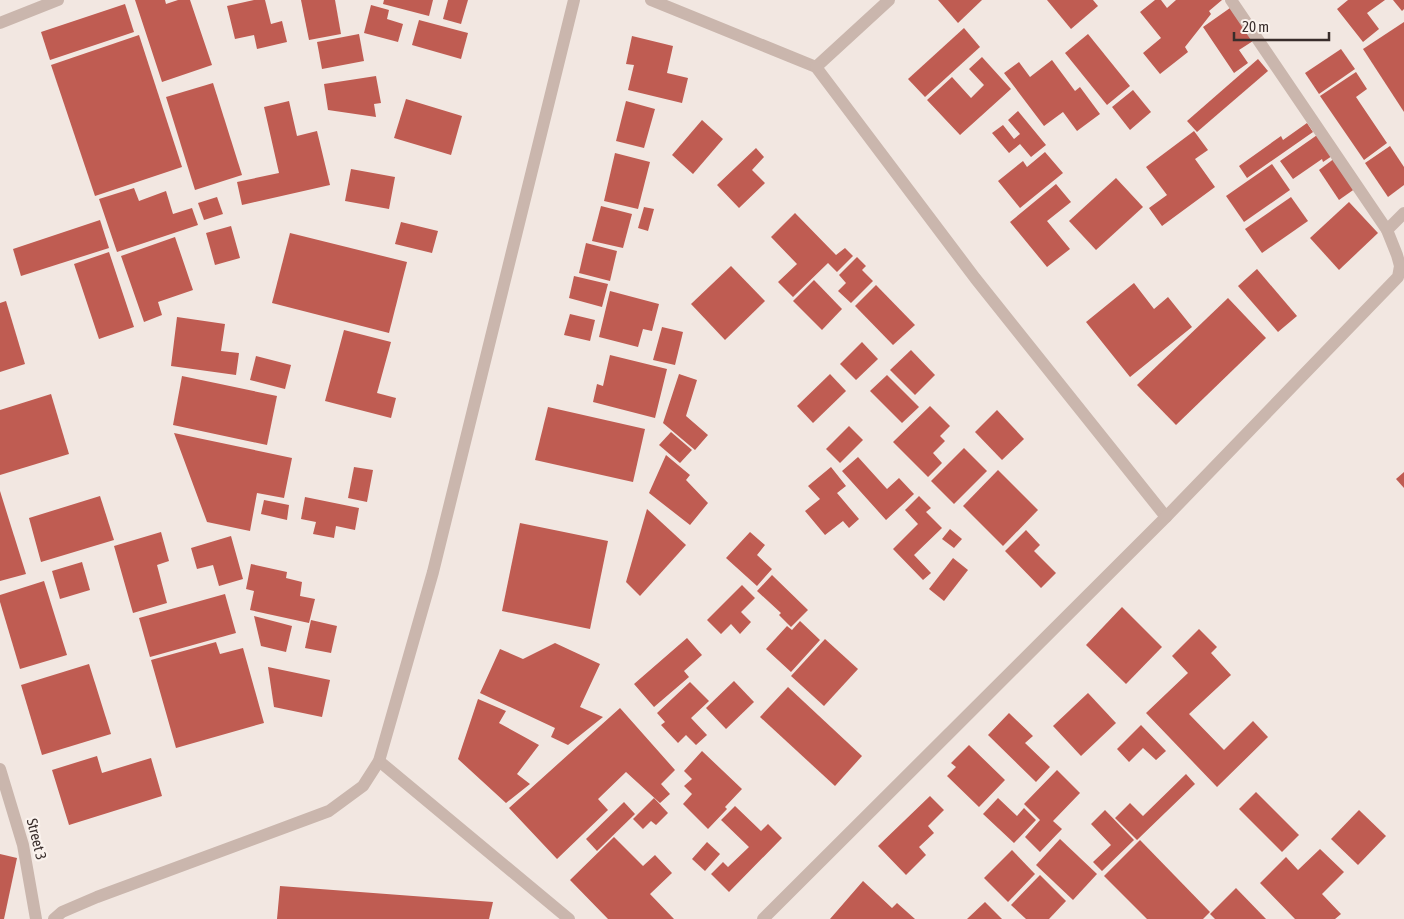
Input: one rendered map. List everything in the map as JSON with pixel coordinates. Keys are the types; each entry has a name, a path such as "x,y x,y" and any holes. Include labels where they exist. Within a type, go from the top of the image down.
{"street":[{"path":"0,22 58,0"},
{"path":"54,919 62,912 97,897 329,811 362,786 379,761 435,563 574,0"},
{"path":"651,0 816,67 975,278 1166,517"},
{"path":"816,67 889,0"},
{"path":"763,919 1166,517 1398,277 1400,266 1387,230 1231,0"},
{"path":"1387,230 1404,213"},
{"path":"379,761 569,919"},
{"name":"Street 3","path":"0,769 23,845 36,919"}],"building":[{"path":"135,0 165,0 166,4 178,0 190,0 212,65 162,82"},
{"path":"254,0 265,0 271,24 282,21 287,42 257,49 254,35 235,39 227,6"},
{"path":"301,0 335,0 341,34 309,40"},
{"path":"384,0 433,0 429,16 383,4"},
{"path":"448,0 468,0 461,24 443,19"},
{"path":"938,0 982,0 958,23"},
{"path":"1047,0 1093,0 1098,6 1071,29"},
{"path":"1155,0 1161,0 1167,8 1176,0 1222,0 1209,11 1211,14 1185,47 1188,52 1160,74 1143,53 1161,38 1140,12"},
{"path":"1348,0 1385,0 1367,13 1379,29 1363,42 1337,9"},
{"path":"1393,0 1404,0 1404,9 1402,11"},
{"path":"125,4 134,32 50,60 41,32"},
{"path":"371,5 389,10 387,19 403,24 398,42 364,33"},
{"path":"1230,8 1253,41 1239,50 1248,63 1234,73 1203,27"},
{"path":"419,20 468,33 461,59 412,45"},
{"path":"1404,22 1404,112 1363,49"},
{"path":"964,28 980,47 925,97 908,79"},
{"path":"359,34 364,61 322,69 317,42"},
{"path":"1088,34 1130,86 1107,105 1065,53"},
{"path":"139,35 182,167 95,196 51,65"},
{"path":"632,36 673,46 667,73 688,78 682,103 628,90 634,65 626,64"},
{"path":"1341,49 1355,69 1319,94 1305,73"},
{"path":"982,57 1011,89 960,135 927,100 952,77 971,98 984,85 969,69"},
{"path":"1258,59 1268,71 1197,132 1187,121"},
{"path":"1052,60 1075,91 1080,87 1100,114 1077,131 1063,112 1044,126 1004,73 1019,62 1030,77"},
{"path":"1356,72 1367,89 1356,97 1387,143 1364,160 1320,96"},
{"path":"376,76 381,103 374,104 376,117 328,110 324,84"},
{"path":"213,83 242,175 195,190 166,97"},
{"path":"1133,90 1151,112 1130,130 1112,107"},
{"path":"406,99 462,116 451,155 394,138"},
{"path":"289,101 297,136 317,131 330,185 242,205 237,182 279,173 264,107"},
{"path":"626,101 655,109 644,148 616,141"},
{"path":"1018,111 1046,145 1031,157 1020,144 1009,153 992,133 1003,125 1014,139 1020,134 1008,120"},
{"path":"702,120 723,139 693,174 672,155"},
{"path":"1307,123 1313,132 1247,178 1239,166 1281,136 1283,140"},
{"path":"1194,131 1208,150 1195,159 1215,187 1162,226 1149,208 1167,195 1146,167"},
{"path":"1320,133 1335,154 1323,162 1322,159 1293,179 1280,161"},
{"path":"1390,146 1404,167 1404,185 1388,197 1365,163"},
{"path":"756,148 764,157 752,170 765,183 739,208 717,185"},
{"path":"1045,152 1063,173 1020,208 998,181 1023,161 1027,167"},
{"path":"615,153 650,162 638,209 604,201"},
{"path":"1335,158 1356,188 1339,200 1319,170"},
{"path":"1272,164 1290,190 1244,222 1226,196"},
{"path":"351,169 395,177 389,209 345,201"},
{"path":"1116,178 1143,207 1096,250 1069,221"},
{"path":"1056,184 1071,202 1047,221 1070,249 1047,267 1010,222"},
{"path":"134,188 139,201 166,191 173,214 192,208 198,225 117,252 99,199"},
{"path":"217,197 223,214 204,220 198,203"},
{"path":"1291,197 1308,221 1262,253 1245,229"},
{"path":"1349,202 1378,233 1339,270 1310,238"},
{"path":"601,206 632,214 623,248 592,241"},
{"path":"644,207 654,209 648,231 638,228"},
{"path":"795,213 836,255 845,248 853,256 837,272 828,263 793,297 778,282 797,264 771,237"},
{"path":"100,220 109,248 21,276 13,249"},
{"path":"401,222 438,231 432,253 395,244"},
{"path":"231,226 240,258 215,265 206,233"},
{"path":"290,233 407,262 389,333 272,303"},
{"path":"175,237 193,290 158,302 162,315 144,322 121,256"},
{"path":"586,243 617,251 610,281 579,273"},
{"path":"109,252 134,327 99,339 74,264"},
{"path":"857,257 866,266 862,270 873,281 851,303 838,291 846,283 839,275"},
{"path":"731,266 765,301 725,340 691,304"},
{"path":"1257,269 1297,316 1278,332 1238,286"},
{"path":"574,276 608,284 602,307 569,298"},
{"path":"814,280 842,309 822,330 793,301"},
{"path":"1134,283 1154,309 1168,297 1192,327 1130,377 1086,322"},
{"path":"876,285 915,325 893,345 855,306"},
{"path":"610,291 659,304 652,331 643,329 638,347 599,337"},
{"path":"1228,298 1266,338 1176,425 1137,385"},
{"path":"6,301 25,364 0,372 0,303"},
{"path":"570,314 595,320 590,341 564,335"},
{"path":"177,317 225,324 221,351 239,353 236,375 171,366"},
{"path":"662,327 683,332 675,365 653,360"},
{"path":"344,330 391,342 377,393 396,398 391,418 325,401"},
{"path":"862,342 878,359 856,380 840,364"},
{"path":"911,350 935,375 915,395 890,370"},
{"path":"610,355 667,369 655,418 593,402 597,384 603,386"},
{"path":"256,356 291,365 285,389 250,380"},
{"path":"679,374 697,380 686,416 708,435 695,450 663,423"},
{"path":"830,374 846,391 813,423 797,406"},
{"path":"887,375 919,407 902,423 870,391"},
{"path":"182,376 277,396 267,445 173,425"},
{"path":"51,394 69,454 0,475 0,410"},
{"path":"930,406 950,426 940,436 945,441 933,453 942,463 928,477 893,442"},
{"path":"548,407 645,429 633,482 535,460"},
{"path":"997,410 1024,439 1002,460 975,432"},
{"path":"849,426 863,440 840,463 826,449"},
{"path":"671,432 692,450 680,463 659,445"},
{"path":"174,433 292,458 284,498 257,493 250,531 207,522"},
{"path":"964,448 987,471 954,504 931,481"},
{"path":"666,455 690,475 686,480 708,503 690,525 649,493"},
{"path":"858,457 887,489 899,478 914,494 886,520 842,471"},
{"path":"354,467 373,470 367,502 348,498"},
{"path":"831,467 846,486 837,493 859,519 849,528 843,521 825,535 805,511 820,499 808,486"},
{"path":"998,470 1038,510 1003,546 963,506"},
{"path":"1404,472 1404,488 1396,479"},
{"path":"0,491 26,574 0,581"},
{"path":"100,496 114,540 41,562 29,518"},
{"path":"919,496 931,508 926,512 942,528 914,555 931,573 923,580 893,549 918,524 905,510"},
{"path":"305,497 359,508 355,530 336,526 334,538 313,534 316,522 301,519"},
{"path":"264,500 289,505 287,520 261,514"},
{"path":"647,509 686,545 640,596 626,582"},
{"path":"520,523 608,541 590,629 502,611"},
{"path":"950,529 962,539 954,548 942,539"},
{"path":"1026,530 1040,545 1034,551 1056,573 1041,588 1005,551"},
{"path":"161,532 169,561 157,565 167,603 133,613 114,546"},
{"path":"750,532 765,545 757,555 772,569 757,586 726,558"},
{"path":"231,536 243,579 219,586 213,565 197,569 191,548"},
{"path":"953,558 968,570 944,601 929,589"},
{"path":"82,562 90,590 60,599 52,571"},
{"path":"251,564 287,572 286,578 302,582 300,596 315,599 309,623 250,610 254,591 246,589"},
{"path":"772,575 808,610 791,627 779,615 781,613 757,591"},
{"path":"44,581 67,655 20,669 0,602 0,595"},
{"path":"742,585 755,598 741,612 751,622 740,634 731,624 721,634 707,620"},
{"path":"225,594 236,633 150,657 139,618"},
{"path":"1122,607 1162,647 1126,684 1086,645"},
{"path":"254,616 292,626 286,652 261,646"},
{"path":"311,620 337,626 331,653 305,648"},
{"path":"800,621 820,640 791,672 766,649 787,626 792,630"},
{"path":"1199,629 1217,647 1211,653 1231,675 1189,714 1224,750 1253,721 1268,737 1217,787 1146,713 1188,673 1172,656"},
{"path":"687,638 702,655 684,671 689,677 654,707 634,684"},
{"path":"825,639 858,669 824,706 791,676"},
{"path":"216,642 220,654 243,648 264,723 176,748 151,660"},
{"path":"555,643 600,664 580,707 603,717 568,745 551,737 555,728 480,693 500,649 523,659"},
{"path":"89,664 111,734 42,755 21,685"},
{"path":"268,667 330,680 322,717 274,707"},
{"path":"734,681 754,702 726,729 706,708"},
{"path":"690,682 709,701 691,718 707,735 696,745 686,735 678,743 661,725 665,722 657,713"},
{"path":"788,687 862,756 835,786 760,717"},
{"path":"1088,693 1116,723 1081,756 1053,726"},
{"path":"478,699 506,711 499,723 539,745 517,774 530,784 506,803 458,759"},
{"path":"620,708 675,770 661,784 670,794 660,803 626,772 598,799 608,810 557,859 509,808"},
{"path":"1009,713 1033,736 1025,743 1050,767 1036,782 988,735"},
{"path":"1141,725 1166,751 1156,760 1143,748 1129,762 1117,749"},
{"path":"969,745 1005,780 979,807 947,776 956,767 951,763"},
{"path":"702,751 742,789 725,807 727,809 708,829 683,804 692,794 684,786 692,779 684,771"},
{"path":"97,756 102,773 151,758 162,796 69,825 52,770"},
{"path":"1057,770 1080,793 1053,821 1062,829 1040,852 1025,837 1040,820 1024,804"},
{"path":"1186,774 1195,784 1137,840 1115,818 1130,803 1143,816"},
{"path":"1256,792 1299,835 1282,852 1239,809"},
{"path":"930,796 944,810 928,826 934,833 919,847 926,855 906,875 878,846"},
{"path":"654,798 668,813 656,825 651,821 643,829 633,819"},
{"path":"998,798 1017,816 1024,808 1036,820 1014,843 983,814"},
{"path":"624,802 635,814 597,851 586,839"},
{"path":"735,806 761,831 768,824 782,838 729,892 711,874 723,862 728,867 749,847 721,820"},
{"path":"1105,810 1134,840 1102,871 1093,862 1111,845 1091,824"},
{"path":"1359,810 1386,836 1358,865 1331,839"},
{"path":"614,837 643,866 655,855 672,873 650,894 674,919 608,919 570,880"},
{"path":"1060,839 1097,874 1073,900 1036,865"},
{"path":"1140,840 1210,912 1203,919 1147,919 1104,876"},
{"path":"707,842 720,854 705,871 692,859"},
{"path":"1320,849 1344,872 1322,894 1341,914 1335,919 1295,919 1260,883 1286,857 1298,870"},
{"path":"1012,850 1035,874 1008,902 984,878"},
{"path":"0,854 17,858 4,919 0,919"},
{"path":"1040,875 1066,901 1049,919 1026,919 1011,905"},
{"path":"863,881 892,908 897,903 915,919 830,919"},
{"path":"280,886 493,902 489,919 277,919"},
{"path":"1236,888 1266,919 1215,919 1210,914"},
{"path":"985,902 1002,919 967,919"}]}
